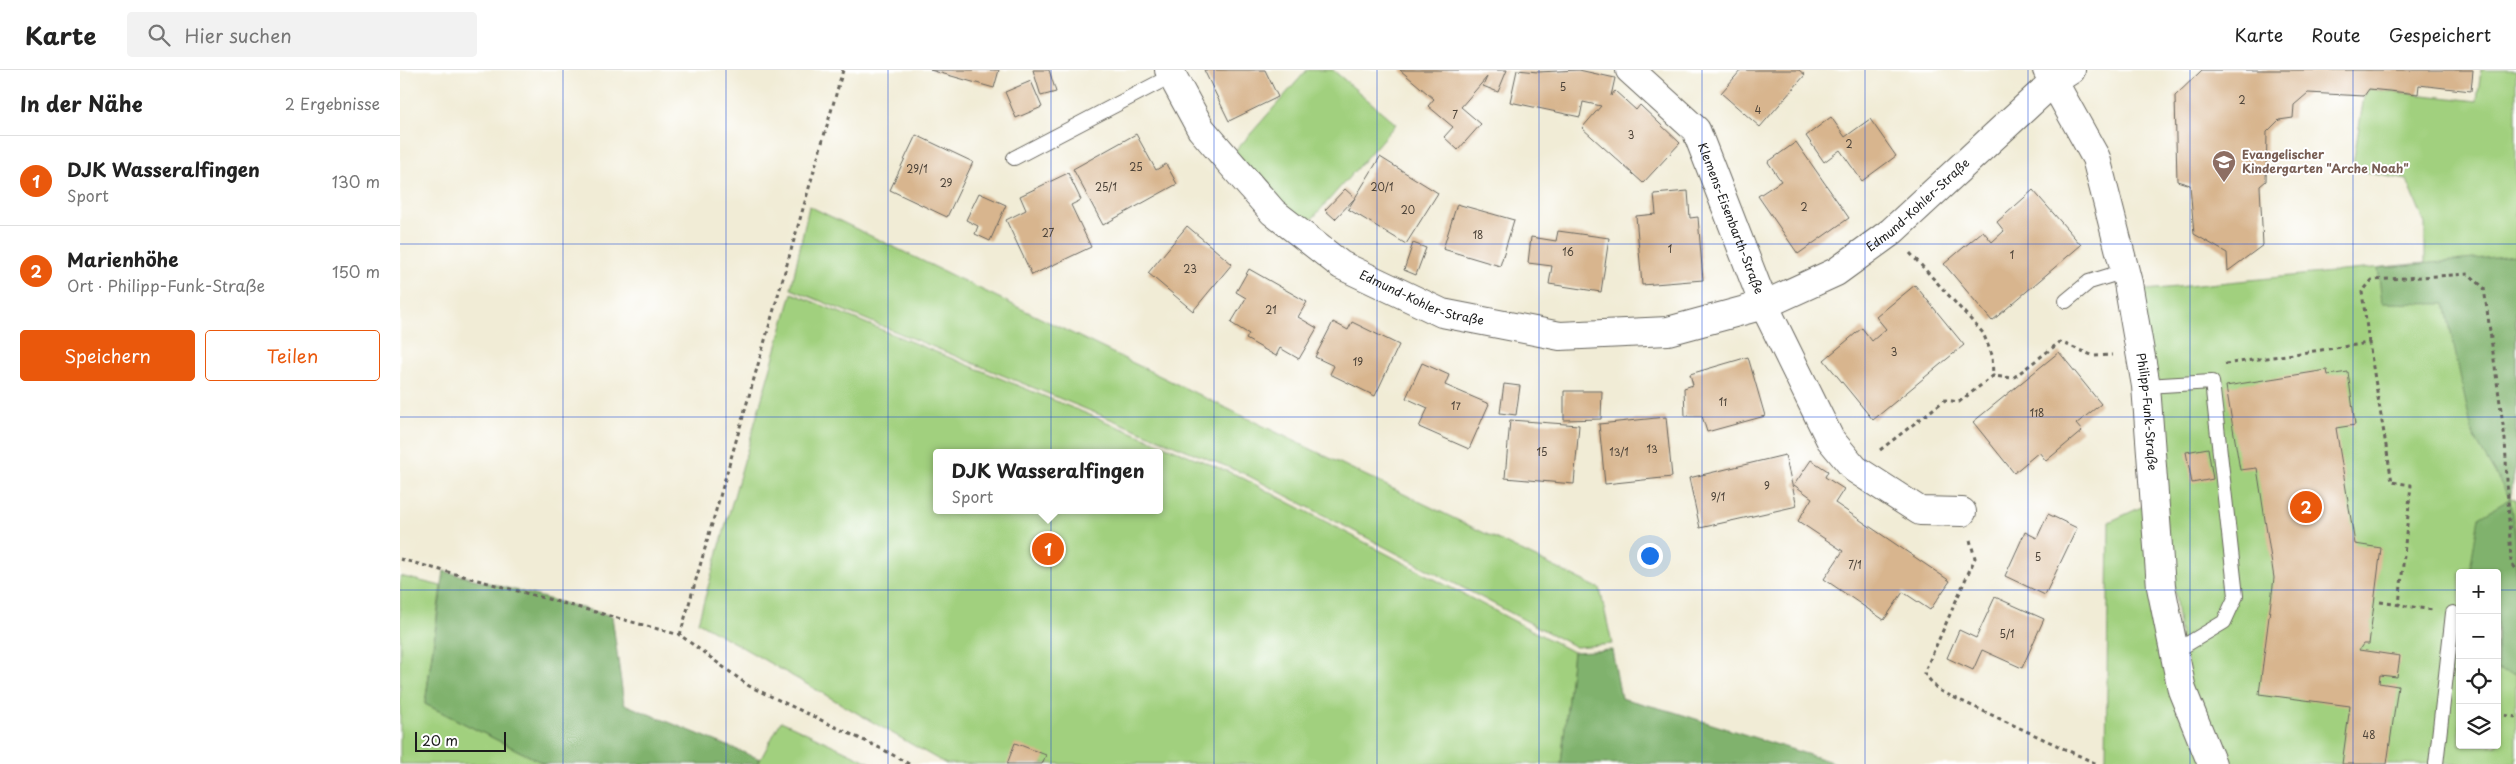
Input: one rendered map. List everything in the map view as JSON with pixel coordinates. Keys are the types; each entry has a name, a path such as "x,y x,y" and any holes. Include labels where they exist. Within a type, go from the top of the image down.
{"street":[{"name":"Klemens-Eisenbarth-Straße","path":"1630,70 1696,130 1764,305"},
{"name":"Edmund-Kohler-Straße","path":"1170,73 1201,129 1273,212 1341,265 1442,314 1560,336 1668,331 1764,305 1836,272 1891,232 2058,74"},
{"name":"Philipp-Funk-Straße","path":"2058,74 2096,158 2125,271 2146,386 2161,587 2182,690 2212,764"},
{"path":"1764,305 1830,439 1855,469 1920,511 1962,512"}],"lane":[{"path":"1014,158 1170,73"},
{"path":"2066,301 2089,282 2125,271"},
{"path":"2146,386 2212,382 2236,596 2224,622 2174,652"},
{"path":"2436,764 2453,613"}],"path":[{"path":"680,635 843,70"},
{"path":"1891,232 1983,333 1992,355 1993,376"},
{"path":"2399,605 2411,485 2392,482 2362,292 2372,280 2470,274 2484,288 2505,439 2511,562 2516,569"},
{"path":"1855,469 1945,400 1959,402 1993,376 2013,378 2060,342 2094,356 2140,352"},
{"path":"2212,382 2222,364 2369,343"},
{"path":"1962,512 1975,558 1924,673 1938,690 2097,764"},
{"path":"400,559 680,635 749,686 884,750 909,764"},
{"path":"2380,602 2453,613"},
{"path":"2501,715 2516,717"}],"green space":[{"path":"1307,70 1333,70 1396,124 1305,227 1231,156"},
{"path":"2481,70 2516,70 2516,463 2510,498 2516,499 2516,764 2218,764 2187,687 2136,291 2425,263 2425,224 2407,180 2352,170 2364,96 2369,89 2477,101"},
{"path":"809,206 1600,589 1612,644 1576,647 1245,474 791,289"},
{"path":"2516,255 2516,463 2510,499 2473,436 2445,304 2382,303 2378,268"},
{"path":"792,293 1239,476 1573,652 1561,764 946,764 698,622"},
{"path":"2510,499 2516,542 2516,675 2501,670 2501,569 2470,569 2479,517"},
{"path":"2150,503 2205,764 2097,764 2106,758 2109,522"},
{"path":"444,571 612,616 624,704 760,759 758,764 545,764 425,704"},
{"path":"400,576 441,586 425,704 545,764 400,764"},
{"path":"1612,650 1621,698 1674,712 1838,764 1561,764 1573,652"},
{"path":"781,721 873,764 758,764"}],"building":[{"path":"930,70 999,70 994,88"},
{"path":"1033,70 1049,70 1056,92 1041,96"},
{"path":"1204,70 1265,70 1278,97 1229,121"},
{"path":"1400,70 1507,70 1498,92 1483,86 1487,77 1461,107 1481,124 1458,150 1444,137 1453,127 1428,106 1434,99"},
{"path":"1517,70 1538,72 1579,70 1615,78 1611,96 1615,91 1636,110 1640,105 1680,143 1643,183 1582,128 1601,106 1583,102 1580,117 1510,102"},
{"path":"1741,70 1799,70 1805,75 1760,127 1721,93"},
{"path":"2202,70 2473,70 2471,91 2419,85 2418,94 2369,89 2364,96 2308,93 2294,105 2293,118 2279,120 2267,132 2266,181 2260,186 2263,245 2228,271 2227,253 2194,234 2190,185 2177,181 2175,96"},
{"path":"1031,81 1042,107 1016,118 1005,92"},
{"path":"1831,117 1845,137 1870,119 1896,156 1862,181 1840,150 1824,162 1806,136"},
{"path":"1136,134 1156,170 1166,164 1177,184 1103,225 1073,169"},
{"path":"916,135 973,162 947,217 890,190"},
{"path":"1796,142 1849,218 1798,254 1758,196 1781,181 1768,162"},
{"path":"1380,157 1438,193 1406,244 1348,209"},
{"path":"1068,173 1081,200 1071,205 1091,247 1032,275 1006,220 1026,210 1020,196"},
{"path":"1345,189 1355,198 1335,219 1325,210"},
{"path":"2033,190 2081,245 1992,321 1944,264 1983,231 1992,242 2004,231 1997,222"},
{"path":"1688,191 1690,218 1698,217 1703,280 1642,285 1636,216 1656,214 1654,194"},
{"path":"979,193 1006,205 990,241 975,234 978,226 966,220"},
{"path":"1457,204 1514,220 1500,266 1443,249"},
{"path":"1187,226 1232,264 1193,311 1148,273"},
{"path":"1558,231 1609,238 1601,292 1549,284 1552,266 1528,263 1531,237 1556,241"},
{"path":"1413,243 1426,248 1416,275 1404,270"},
{"path":"1249,269 1307,302 1298,317 1317,328 1299,359 1280,348 1276,356 1246,339 1249,334 1231,323 1246,298 1236,292"},
{"path":"1915,285 1964,345 1873,420 1824,360 1862,328 1872,341 1886,329 1876,317"},
{"path":"1333,322 1348,330 1352,322 1399,345 1375,396 1330,374 1334,366 1315,357"},
{"path":"2059,352 2101,404 2076,424 2082,431 2046,461 2039,452 2014,473 1973,422"},
{"path":"1748,357 1765,416 1707,432 1702,416 1685,416 1684,388 1693,385 1690,374"},
{"path":"1422,363 1449,375 1445,385 1489,404 1469,449 1419,427 1428,408 1406,398"},
{"path":"2327,370 2328,375 2348,372 2355,425 2336,428 2355,544 2381,548 2369,644 2363,644 2359,650 2400,656 2397,677 2380,675 2379,683 2398,686 2387,764 2342,764 2350,706 2259,694 2274,578 2257,468 2240,470 2226,386"},
{"path":"1504,384 1520,386 1516,415 1500,413"},
{"path":"1564,391 1602,391 1601,419 1564,420"},
{"path":"1666,417 1672,477 1605,484 1599,424"},
{"path":"1510,420 1579,425 1574,484 1505,478"},
{"path":"2208,448 2213,479 2192,483 2186,452"},
{"path":"1785,455 1797,506 1700,528 1689,478"},
{"path":"1811,460 1828,471 1825,477 1844,489 1835,503 1950,581 1930,610 1903,592 1884,620 1824,579 1843,551 1798,521 1812,498 1794,485"},
{"path":"2048,514 2077,528 2045,595 2005,576 2025,532 2037,538"},
{"path":"1995,597 2044,619 2022,668 1982,650 1973,670 1947,658 1959,630 1976,638"},
{"path":"1015,743 1046,755 1042,764 1007,764"}],"place":[{"name":"Evangelischer Kindergarten \"Arche Noah\"","path":"2224,183"},
{"name":"Marienhöhe","path":"2306,507"},
{"name":"DJK Wasseralfingen","path":"1048,549"}]}
